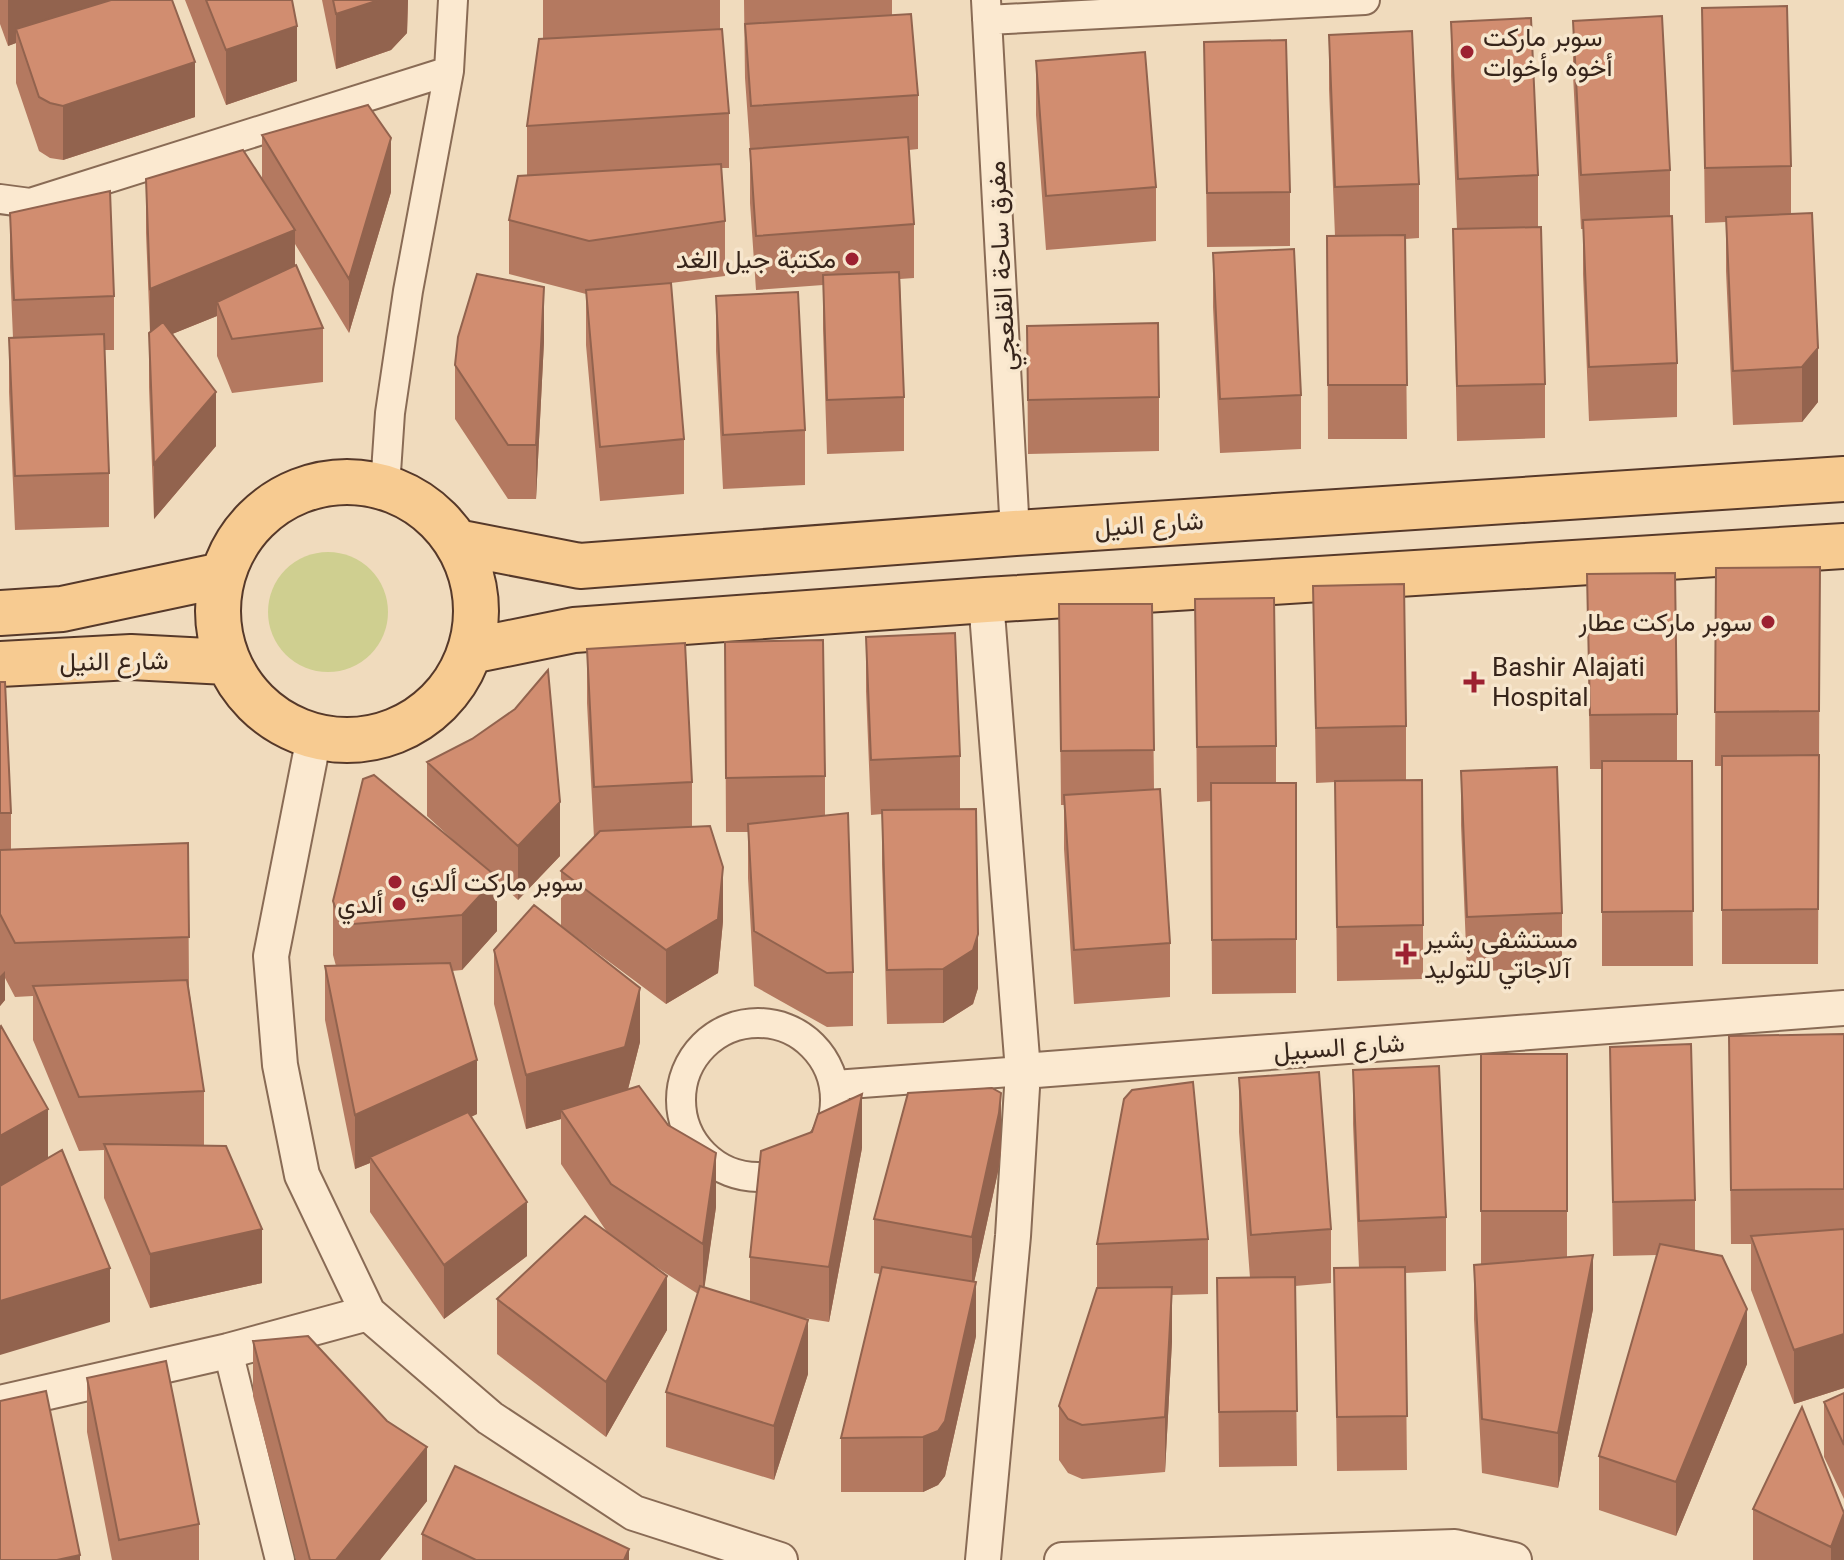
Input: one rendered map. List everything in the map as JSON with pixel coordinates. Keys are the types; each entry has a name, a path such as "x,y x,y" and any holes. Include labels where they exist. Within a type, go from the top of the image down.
{"main road":[{"name":"شارع النيل","path":"457,542 580,566 1015,533 1844,479"},
{"path":"339,482 385,487 418,502 457,542 475,584 478,616 471,651 449,692 416,722 358,740 314,737 294,730 256,704 227,662 219,633 217,609 222,575 252,523 293,494 339,482"},
{"path":"471,651 574,630 986,600 1844,546"},
{"name":"شارع النيل","path":"0,613 62,609 222,575"},
{"name":"شارع النيل","path":"0,664 131,657 227,662"}],"street":[{"path":"385,487 390,413 404,321 449,71 453,0"},
{"path":"987,10 1365,0"},
{"name":"مفرق ساحة القلعجي","path":"987,10 1015,533"},
{"path":"1,194 30,203 449,71"},
{"path":"983,1560 1013,1236 1023,1071 986,600"},
{"path":"314,737 271,956 280,1065 302,1175 368,1313 490,1418 634,1513 780,1560"},
{"name":"شارع السبيل","path":"835,1085 1844,1008"},
{"path":"755,1021 777,1024 802,1035 821,1054 835,1085 833,1122 818,1150 788,1172 769,1177 742,1176 713,1164 693,1144 679,1106 681,1086 690,1061 714,1035 729,1027 755,1021"},
{"path":"0,1403 228,1351 368,1313"},
{"path":"228,1351 280,1560"},
{"path":"1062,1560 1455,1547 1514,1560"}],"green space":[{"path":"328,552 351,557 370,570 383,589 388,612 383,635 370,654 351,667 328,672 305,667 286,654 273,635 268,612 273,589 286,570 305,557"}],"building":[{"path":"111,0 172,0 195,62 63,106 39,97 16,29"},
{"path":"206,0 292,0 297,26 226,50"},
{"path":"333,0 379,0 336,14"},
{"path":"1787,6 1791,166 1705,168 1702,8"},
{"path":"911,14 918,95 751,106 745,24"},
{"path":"1662,16 1670,170 1581,175 1573,21"},
{"path":"1531,18 1538,175 1458,179 1451,22"},
{"path":"722,29 729,113 527,126 539,39"},
{"path":"1412,31 1419,184 1335,187 1329,35"},
{"path":"1286,40 1290,192 1207,193 1204,42"},
{"path":"1145,52 1156,187 1046,196 1036,61"},
{"path":"368,105 391,138 349,279 262,135"},
{"path":"908,137 914,224 756,236 750,149"},
{"path":"243,150 295,230 150,289 146,179"},
{"path":"721,164 725,221 589,241 509,220 518,176"},
{"path":"110,191 114,296 14,300 10,213"},
{"path":"1812,213 1818,348 1802,367 1733,371 1726,217"},
{"path":"1672,216 1677,363 1589,367 1583,220"},
{"path":"1541,227 1545,384 1457,386 1453,229"},
{"path":"1405,235 1407,385 1328,385 1327,236"},
{"path":"1294,249 1301,395 1220,399 1213,253"},
{"path":"296,265 323,328 232,339 217,302"},
{"path":"899,272 904,397 827,400 823,275"},
{"path":"477,274 544,287 536,445 508,445 455,365 458,337"},
{"path":"671,283 684,439 600,447 586,290"},
{"path":"798,292 805,430 723,435 716,296"},
{"path":"163,322 216,392 154,464 149,333"},
{"path":"1158,323 1159,397 1028,400 1027,326"},
{"path":"104,334 109,473 15,476 9,338"},
{"path":"1820,567 1819,711 1715,712 1716,568"},
{"path":"1675,573 1677,714 1590,715 1587,574"},
{"path":"1404,584 1406,726 1316,728 1313,586"},
{"path":"1274,598 1276,746 1197,747 1195,599"},
{"path":"1059,604 1152,604 1154,750 1061,751"},
{"path":"955,633 960,756 871,760 866,637"},
{"path":"823,640 825,776 726,778 725,642"},
{"path":"685,643 692,782 594,787 587,649"},
{"path":"548,670 560,802 518,846 427,762 472,739 515,709"},
{"path":"0,682 5,682 11,813 0,813"},
{"path":"1819,755 1818,909 1722,910 1722,756"},
{"path":"1602,761 1692,761 1693,911 1602,912"},
{"path":"1557,767 1562,913 1467,917 1461,771"},
{"path":"374,775 497,877 462,915 341,925 333,901 363,779"},
{"path":"1422,780 1423,925 1337,927 1335,781"},
{"path":"1211,783 1296,783 1296,939 1212,940"},
{"path":"1160,789 1170,943 1074,950 1064,795"},
{"path":"976,809 978,934 973,950 943,969 887,970 882,810"},
{"path":"848,813 853,972 827,973 754,931 748,824"},
{"path":"710,826 723,867 718,919 666,950 561,871 600,831"},
{"path":"188,843 189,937 15,943 0,914 0,850"},
{"path":"534,905 640,988 625,1047 526,1075 494,950"},
{"path":"450,963 477,1060 355,1115 325,966"},
{"path":"187,980 204,1091 79,1097 33,986"},
{"path":"0,1027 48,1109 0,1136"},
{"path":"1844,1034 1844,1189 1731,1190 1729,1036"},
{"path":"1691,1044 1695,1200 1613,1202 1610,1047"},
{"path":"1481,1054 1567,1054 1567,1211 1481,1211"},
{"path":"1439,1066 1446,1217 1359,1221 1353,1070"},
{"path":"1319,1072 1331,1229 1251,1235 1239,1078"},
{"path":"1193,1082 1208,1239 1097,1244 1124,1099 1132,1090"},
{"path":"639,1086 668,1125 716,1153 703,1244 611,1184 561,1110"},
{"path":"992,1088 1001,1093 999,1113 972,1237 874,1219 908,1093"},
{"path":"862,1094 829,1267 750,1257 761,1151 812,1132 818,1114"},
{"path":"468,1112 527,1202 444,1265 370,1157"},
{"path":"104,1144 226,1146 262,1229 150,1254"},
{"path":"62,1150 110,1268 0,1301 0,1186"},
{"path":"585,1216 667,1276 606,1382 497,1299"},
{"path":"1844,1229 1844,1334 1794,1350 1751,1236"},
{"path":"1660,1244 1722,1256 1747,1309 1676,1482 1599,1456"},
{"path":"1593,1255 1558,1433 1482,1419 1474,1265"},
{"path":"882,1267 976,1282 945,1421 938,1431 923,1437 841,1438"},
{"path":"1405,1267 1407,1416 1337,1417 1334,1268"},
{"path":"1295,1277 1297,1411 1219,1412 1217,1278"},
{"path":"700,1286 808,1320 774,1426 666,1392"},
{"path":"1172,1287 1165,1417 1082,1425 1068,1419 1059,1406 1097,1288"},
{"path":"308,1336 387,1421 427,1447 336,1560 310,1560 253,1341"},
{"path":"166,1361 199,1524 119,1540 87,1378"},
{"path":"46,1391 80,1555 57,1560 0,1560 0,1401"},
{"path":"1844,1393 1844,1445 1824,1402"},
{"path":"1802,1407 1844,1513 1831,1547 1753,1509"},
{"path":"455,1466 629,1549 624,1560 476,1560 422,1534"}],"place":[{"name":"سوبر ماركت أخوه وأخوات","path":"1467,52"},
{"name":"مكتبة جيل الغد","path":"852,259"},
{"name":"سوبر ماركت عطار","path":"1768,622"},
{"name":"Bashir Alajati Hospital","path":"1474,682"},
{"name":"سوبر ماركت ألدي","path":"395,882"},
{"name":"ألدي","path":"399,904"},
{"name":"مستشفى بشير آلاجاتي للتوليد","path":"1406,954"}]}
